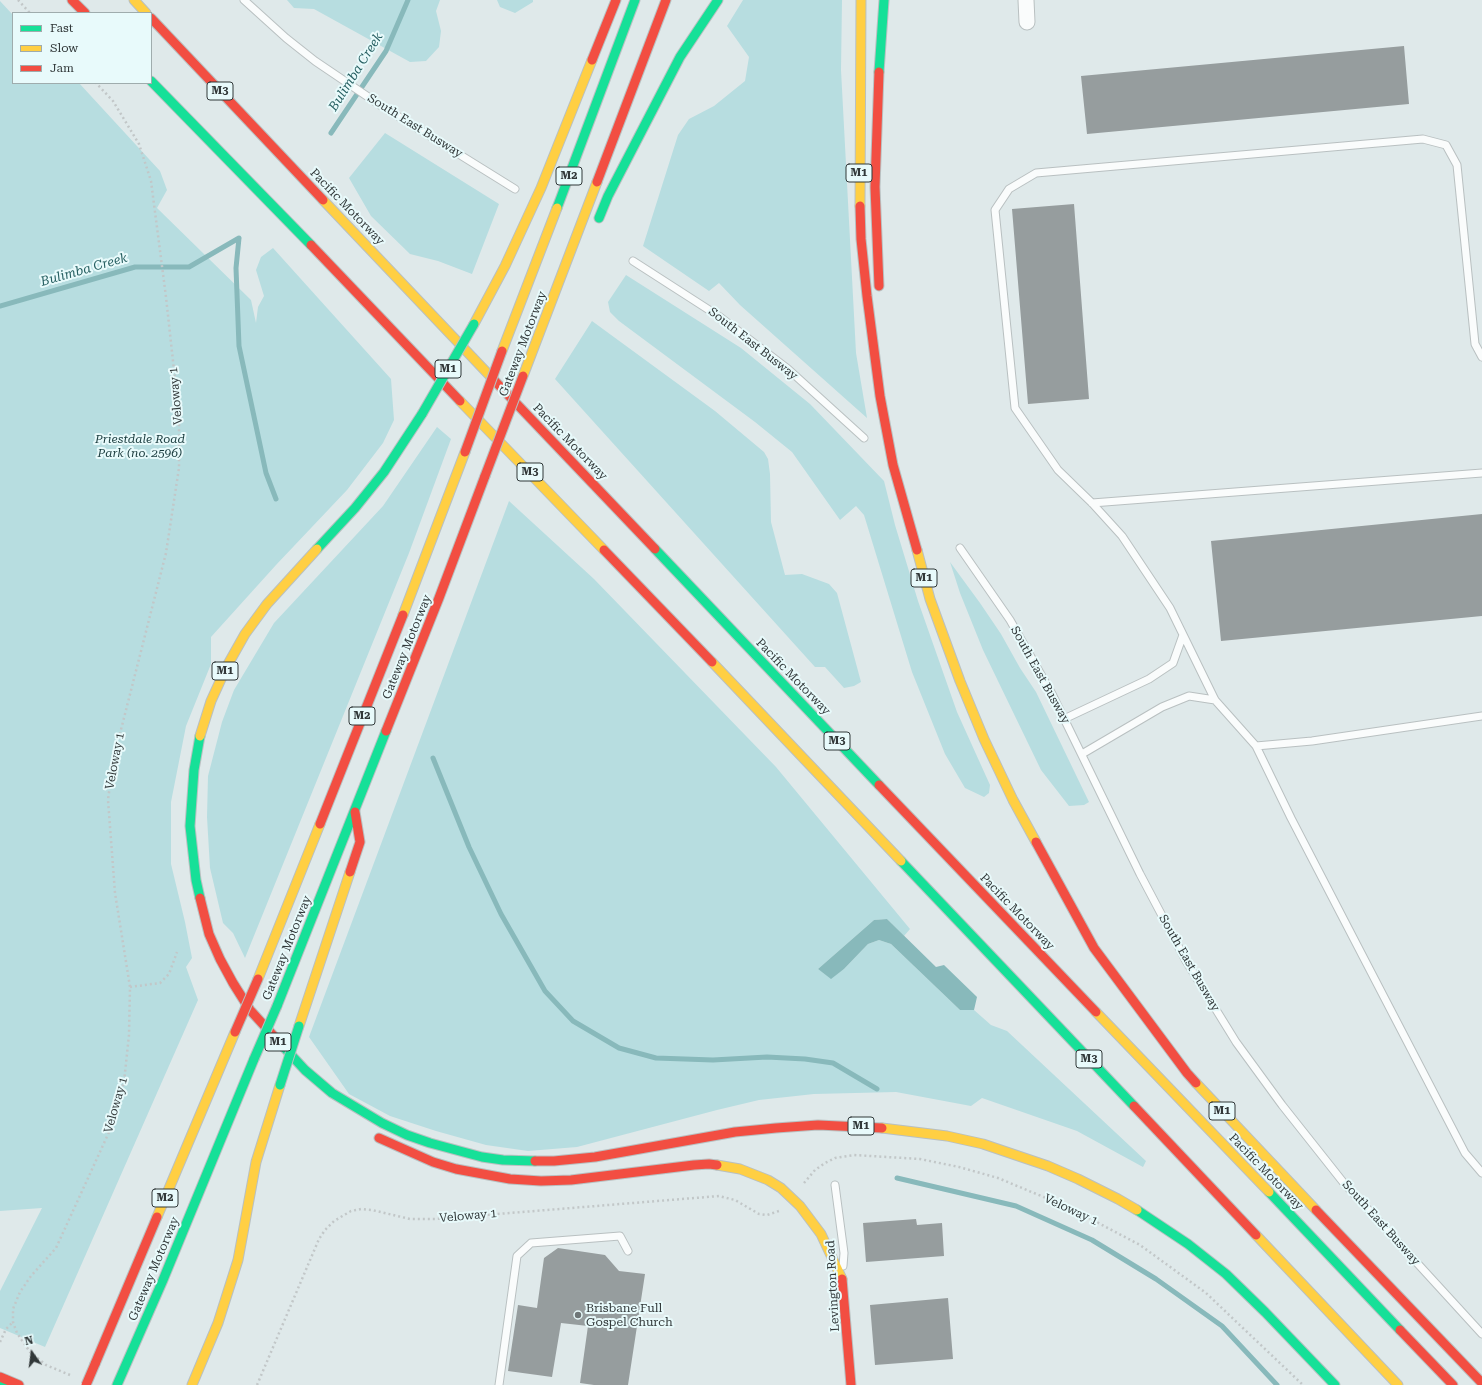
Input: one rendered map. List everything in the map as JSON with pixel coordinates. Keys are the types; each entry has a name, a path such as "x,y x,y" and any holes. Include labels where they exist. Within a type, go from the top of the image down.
{"main road":[{"path":"72,0 84,12"},
{"path":"134,0 145,12"},
{"name":"Gateway Motorway","path":"86,1385 258,979 414,587 635,0"},
{"name":"Gateway Motorway","path":"117,1385 166,1273 254,1059 278,1006 355,812 439,598 666,0"},
{"path":"597,224 608,196 680,57 718,0"},
{"name":"M1","path":"861,0 859,180 861,239 866,296 880,396 895,473 930,599 957,673 984,739 1013,800 1094,948 1187,1073 1276,1169 1482,1383"},
{"path":"880,293 876,187 878,82 884,0"},
{"name":"M1","path":"614,2 541,188 505,266 474,324 422,414 384,472 355,508 267,604 245,634 227,666 211,701 200,736 194,770 190,826 192,855 202,909 209,934 220,960 250,1010 263,1026 305,1070 332,1093 382,1123 407,1135 454,1150 503,1160 554,1161 595,1157 735,1132 818,1125 860,1126 947,1136 983,1144 1048,1166 1118,1199 1150,1218 1188,1244 1226,1274 1265,1312 1335,1385"},
{"name":"Pacific Motorway","path":"152,19 916,824 1453,1385"},
{"name":"M3","path":"152,82 291,224 785,738 1398,1385"},
{"path":"563,273 579,257"},
{"path":"873,344 878,308"},
{"path":"192,1385 218,1323 238,1260 256,1162 360,842 355,812"},
{"path":"332,1093 343,1110"},
{"path":"371,1134 433,1162 456,1169 510,1179 542,1181 571,1180 709,1164 740,1169 768,1180 781,1188 800,1206 821,1234 842,1279"},
{"name":"Levington Road","path":"842,1279 852,1385"},
{"path":"205,1355 208,1367"},
{"path":"2,1381 19,1385"}],"street":[{"path":"1026,0 1027,22"}],"lane":[{"name":"South East Busway","path":"244,0 286,38 315,61 383,107 515,189"},
{"path":"1482,357 1475,344 1457,166 1446,145 1423,139 1036,173 1009,189 995,210 1015,408 1058,470 1092,503 1122,536 1170,608 1215,700 1256,746 1291,818 1465,1153 1482,1173"},
{"name":"South East Busway","path":"633,261 720,317 788,369 864,438"},
{"path":"1092,503 1482,472"},
{"name":"South East Busway","path":"960,548 1010,620 1052,694 1140,874 1186,961 1236,1042 1282,1105 1343,1182 1482,1334"},
{"path":"1064,719 1149,678 1173,663 1184,635"},
{"path":"1082,754 1162,708 1189,696 1215,700"},
{"path":"1256,746 1312,741 1482,716"},
{"name":"Levington Road","path":"835,1185 844,1253 842,1279"},
{"path":"499,1385 517,1256 531,1243 620,1236 628,1251"}],"path":[{"path":"18,0 29,12"},
{"name":"Veloway 1","path":"13,1322 13,1309 15,1302 31,1276 56,1248 110,1130 124,1082 129,1035 130,987 115,893 108,800 113,760 166,553 179,468 179,416 151,181 139,144 113,101 97,84"},
{"path":"130,987 160,983 169,974 178,952"},
{"name":"Veloway 1","path":"800,1188 815,1170 825,1163 844,1155 920,1159 959,1167 998,1178 1070,1208 1140,1245 1206,1292 1303,1385"},
{"name":"Veloway 1","path":"257,1385 320,1238 334,1221 352,1211 361,1209 372,1210 410,1219 430,1219 719,1196 735,1200 759,1214 773,1214 782,1209"},
{"path":"0,1342 6,1329 13,1322 17,1333 30,1352 38,1360 77,1377"}],"green space":[{"path":"287,0 440,0 436,11 441,31 439,47 426,61 410,62 314,9 294,8"},
{"path":"497,0 533,0 533,2 515,13 500,7"},
{"path":"743,0 842,0 841,70 856,353 867,418 740,305 719,283 709,291 643,246 678,135 689,119 714,106 745,81 749,57 727,26"},
{"name":"Priestdale Road Park (no. 2596)","path":"0,1 12,14 12,84 80,84 160,171 167,190 157,208 251,300 256,323 258,307 264,296 256,270 261,257 273,248 391,379 394,420 383,443 347,490 211,637 211,664 186,726 171,802 171,864 192,958 186,967 198,1000 45,1347 0,1328 0,1291 42,1208 0,1211"},
{"path":"385,133 499,204 472,274 438,261 410,254 371,216 349,178"},
{"path":"626,275 741,348 810,404 884,481 895,525 918,601 957,712 990,785 989,793 984,797 965,788 945,754 912,672 864,515 856,506 840,520 792,452 755,422 619,321 610,312 608,302"},
{"path":"592,321 715,411 764,452 768,459 770,474 771,522 785,575 802,574 829,584 837,593 861,682 854,686 844,688 825,667 815,667 555,379"},
{"path":"437,427 451,439 409,553 245,958 233,933 223,923 210,868 207,817 208,776 222,722 234,690 274,623 383,506"},
{"path":"509,501 594,579 776,767 910,929 904,936 887,919 874,920 818,969 831,978 844,969 868,944 879,940 891,944 960,1010 974,1010 991,1025 1007,1031 1146,1161 1143,1167 1077,1131 982,1098 971,1106 896,1092 814,1094 759,1100 577,1147 528,1151 486,1145 436,1131 390,1116 349,1094 309,1037"},
{"path":"950,562 1001,634 1020,668 1036,692 1089,802 1084,805 1069,806 1041,770 983,650 960,593"}],"shaded area":[{"path":"887,919 936,967 944,965 977,997 974,1010 960,1010 891,944 879,940 868,944 844,969 831,979 818,969 874,920"}],"building":[{"path":"1404,46 1409,104 1087,134 1081,76"},
{"path":"1074,204 1089,399 1028,404 1012,209"},
{"path":"1482,514 1482,616 1221,641 1211,541"},
{"path":"916,1219 917,1225 942,1223 944,1256 866,1262 863,1223"},
{"name":"Brisbane Full Gospel Church","path":"558,1248 605,1255 619,1271 645,1274 628,1385 594,1385 580,1383 588,1326 561,1323 552,1377 508,1371 518,1305 537,1308 544,1258"},
{"path":"948,1298 953,1359 875,1365 870,1305"}],"waterway":[{"name":"Bulimba Creek","path":"331,133 386,51 408,0"},
{"path":"239,238 236,268 239,346 266,473 276,499"},
{"name":"Bulimba Creek","path":"0,306 135,267 189,267 239,238"},
{"path":"433,758 469,847 501,914 545,991 573,1021 619,1048 656,1058 713,1060 767,1057 805,1059 833,1063 877,1089"},
{"path":"897,1178 1016,1206 1092,1240 1156,1279 1222,1326 1277,1385"}],"traffic: fast":[{"path":"557,208 635,0"},
{"path":"599,218 608,196 680,57 718,0"},
{"path":"879,72 884,0"},
{"path":"152,82 311,245"},
{"path":"422,414 474,324"},
{"path":"317,549 355,508 384,472 422,414"},
{"path":"655,549 879,785"},
{"path":"277,1006 386,731"},
{"path":"200,736 194,770 190,826 196,880 200,898"},
{"path":"901,861 1134,1106"},
{"path":"254,1059 277,1006"},
{"path":"280,1085 299,1026"},
{"path":"280,1043 305,1070 332,1093 382,1123 407,1135 430,1143 482,1157 503,1160 535,1161"},
{"path":"117,1385 163,1280 254,1059"},
{"path":"1269,1192 1400,1330"},
{"path":"1137,1210 1188,1244 1226,1274 1265,1312 1335,1385"},
{"path":"1,1385 6,1380"}],"traffic: slow":[{"path":"134,0 145,12"},
{"path":"860,206 861,0"},
{"path":"474,324 505,266 541,188 592,60"},
{"path":"523,376 597,182"},
{"path":"323,200 492,378"},
{"path":"502,351 557,208"},
{"path":"460,401 604,550"},
{"path":"403,615 465,452"},
{"path":"200,736 211,701 227,666 245,634 267,604 317,549"},
{"path":"917,550 930,599 960,681 984,739 1013,800 1036,842"},
{"path":"712,662 901,861"},
{"path":"258,979 320,824"},
{"path":"299,1026 350,872"},
{"path":"1096,1012 1269,1192"},
{"path":"157,1217 235,1032"},
{"path":"1196,1083 1316,1210"},
{"path":"192,1385 218,1323 238,1260 256,1162 280,1085"},
{"path":"882,1128 947,1136 983,1144 1048,1166 1078,1179 1137,1210"},
{"path":"717,1165 740,1169 768,1180 781,1188 800,1206 821,1234 842,1279"},
{"path":"1256,1235 1398,1385"}],"traffic: jam":[{"path":"72,0 84,12"},
{"path":"592,60 616,0"},
{"path":"597,182 666,0"},
{"path":"152,19 323,200"},
{"path":"879,72 875,187 879,286"},
{"path":"860,206 861,239 880,396 893,465 917,550"},
{"path":"311,245 460,401"},
{"path":"465,452 502,351"},
{"path":"485,476 523,376"},
{"path":"492,378 655,549"},
{"path":"386,731 439,598 485,476"},
{"path":"604,550 712,662"},
{"path":"320,824 403,615"},
{"path":"879,785 1096,1012"},
{"path":"350,872 360,842 355,812"},
{"path":"1036,842 1094,948 1196,1083"},
{"path":"200,898 209,934 233,983 250,1010 280,1043"},
{"path":"235,1032 258,979"},
{"path":"1134,1106 1256,1235"},
{"path":"535,1161 554,1161 595,1157 735,1132 776,1128 818,1125 882,1128"},
{"path":"379,1138 433,1162 456,1169 510,1179 541,1181 571,1180 694,1165 717,1165"},
{"path":"1316,1210 1482,1383"},
{"path":"95,1364 157,1217"},
{"path":"842,1279 851,1385"},
{"path":"1400,1330 1453,1385"},
{"path":"86,1385 95,1364"},
{"path":"0,1377 19,1385"}],"place":[{"name":"Brisbane Full Gospel Church","path":"578,1315"}]}
